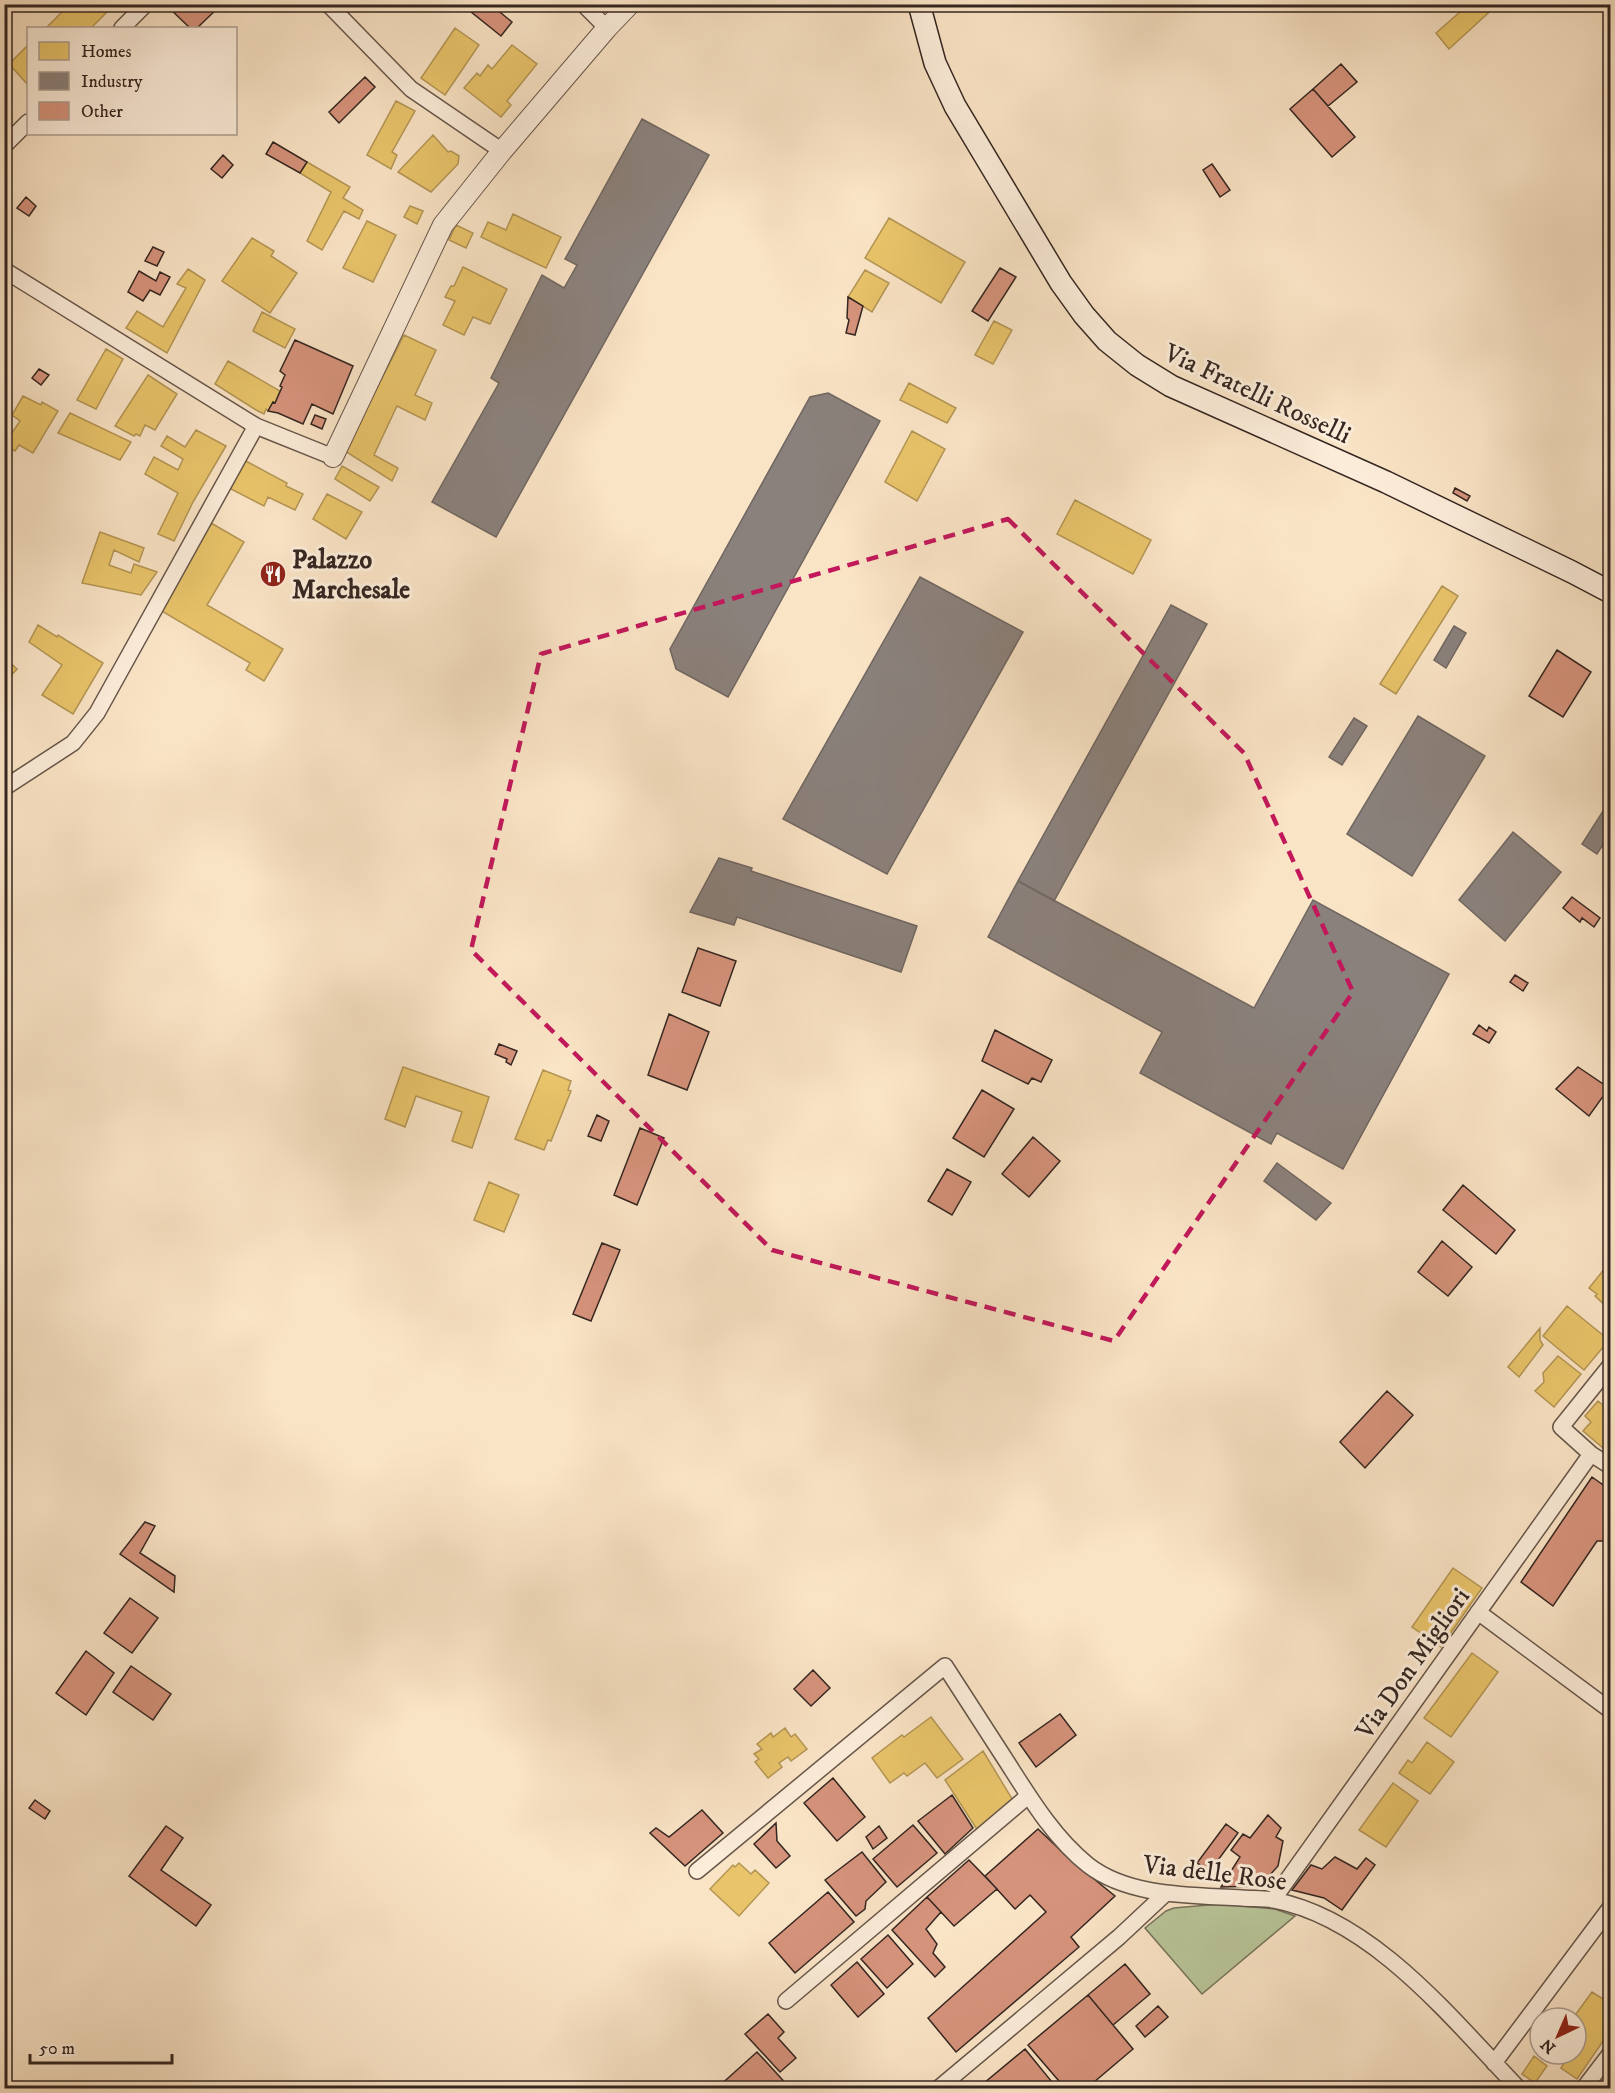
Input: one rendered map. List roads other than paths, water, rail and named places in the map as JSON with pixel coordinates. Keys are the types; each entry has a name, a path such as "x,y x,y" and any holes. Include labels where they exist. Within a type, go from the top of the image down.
{"main road":[{"name":"Via Fratelli Rosselli","path":"920,4 935,63 955,106 1061,283 1084,315 1107,341 1137,365 1171,386 1386,482 1611,592"}],"street":[{"path":"123,27 146,4"},
{"path":"328,4 411,89 502,151"},
{"path":"584,4 607,28"},
{"path":"4,270 256,426 333,458 443,225 502,151 630,4"},
{"path":"4,146 27,123"},
{"path":"4,788 73,743 97,713 256,426"},
{"path":"1611,1366 1561,1427 1591,1454 1611,1466"},
{"name":"Via Don Migliori","path":"1273,1900 1591,1454"},
{"path":"1478,1612 1611,1710"},
{"name":"Via delle Rose","path":"697,1871 945,1666 1028,1796 1059,1836 1089,1866 1122,1883 1165,1894 1273,1900 1315,1912 1344,1926 1370,1943 1408,1975 1518,2088"},
{"path":"786,2001 1028,1796"},
{"path":"939,2088 1111,1943 1165,1894"},
{"path":"1494,2063 1611,1908"},
{"path":"1584,2088 1611,2054"}],"place":[{"name":"Palazzo Marchesale","path":"273,574"}]}
